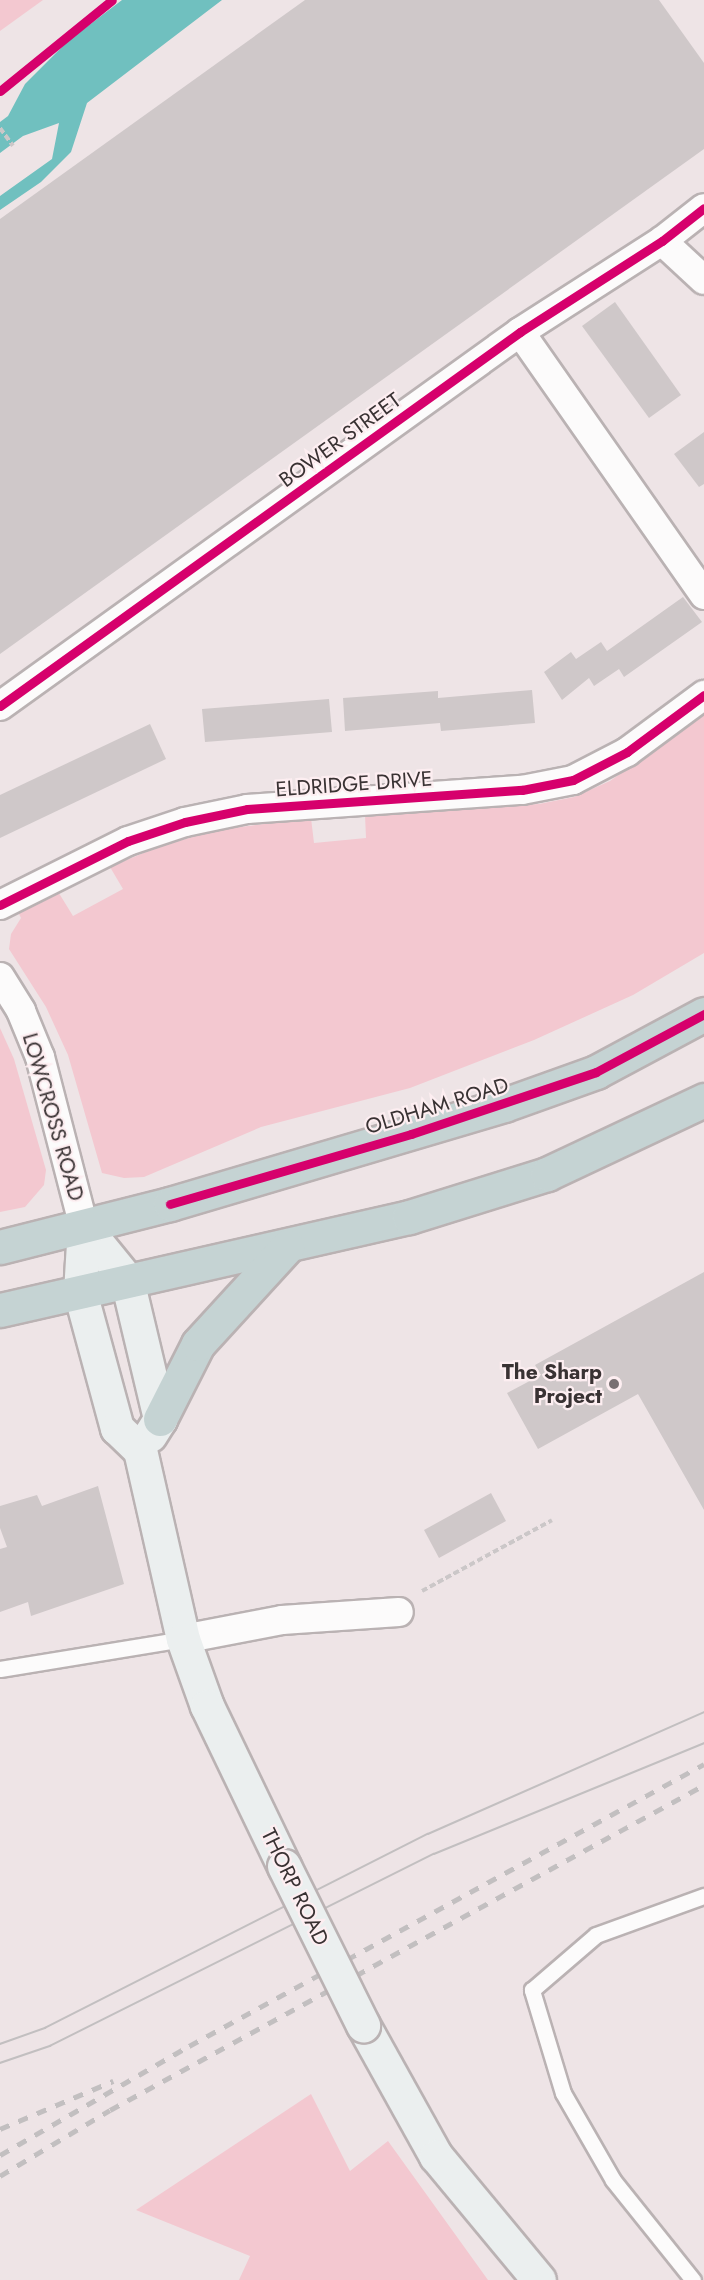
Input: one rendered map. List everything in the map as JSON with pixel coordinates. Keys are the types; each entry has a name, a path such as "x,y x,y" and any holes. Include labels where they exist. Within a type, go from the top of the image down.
{"highway":[{"name":"OLDHAM ROAD","path":"0,1247 84,1227 504,1105 596,1072 704,1014"},
{"path":"0,1310 127,1280 287,1247 409,1217 547,1174 704,1100"},
{"path":"159,1419 198,1344 287,1247"}],"main road":[{"path":"84,1227 127,1280 159,1419 140,1450 117,1428 80,1292 84,1227"},
{"name":"THORP ROAD","path":"140,1450 183,1640 207,1706 363,2025 436,2156 539,2280"}],"street":[{"name":"BOWER STREET","path":"0,706 520,332 662,240 704,208"},
{"path":"662,240 704,280"},
{"path":"520,332 704,596"},
{"name":"ELDRIDGE DRIVE","path":"0,905 118,846 185,822 247,809 522,790 573,780 627,752 704,695"},
{"name":"LOWCROSS ROAD","path":"0,977 21,1011 40,1057 84,1227"},
{"path":"183,1640 282,1620 399,1611"}],"lane":[{"path":"0,1669 183,1640"},
{"path":"693,2280 613,2180 563,2093 532,1989 596,1935 704,1896"}],"path":[{"path":"0,128 13,146"},
{"path":"399,1611 427,1587 552,1520"}],"shaded area":[{"path":"0,0 43,0 0,31"},
{"path":"704,714 704,953 633,995 534,1040 410,1088 261,1127 144,1177 124,1178 102,1173 68,1055 46,1007 9,949 11,934 21,918 17,910 57,890 73,916 123,889 110,867 160,846 218,830 311,818 314,843 366,838 365,815 539,804 574,797 610,781"},
{"path":"0,1028 14,1059 46,1170 44,1185 25,1207 0,1212"},
{"path":"311,2094 350,2171 388,2141 488,2280 239,2280 250,2256 136,2210"}],"water":[{"path":"122,0 222,0 87,103 71,152 41,182 0,210 0,196 52,159 59,123 23,136 0,153 0,122 8,116 25,84 67,42"}],"building":[{"path":"305,0 659,0 704,63 704,149 0,654 0,219"},
{"path":"615,302 681,395 649,418 582,326"},
{"path":"704,432 704,484 699,487 674,454"},
{"path":"683,597 702,622 624,677 619,669 594,686 589,678 562,700 544,672 571,652 576,659 601,642 607,651"},
{"path":"532,690 535,723 441,731 440,723 345,731 343,698 438,691 438,698"},
{"path":"329,699 332,732 205,742 202,709"},
{"path":"150,724 166,759 0,838 0,795"},
{"name":"The Sharp Project","path":"704,1272 704,1510 638,1394 538,1449 507,1393 541,1375 535,1365"},
{"path":"98,1486 124,1584 31,1616 28,1602 0,1612 0,1549 7,1547 0,1528 0,1506 37,1495 42,1506"},
{"path":"491,1493 506,1521 439,1558 424,1530"}],"tram line":[{"path":"0,2044 45,2028 428,1834 704,1712"},
{"path":"0,2063 50,2046 434,1854 704,1743"}],"railway":[{"path":"0,2155 189,2046 704,1764"},
{"path":"0,2176 110,2110 704,1785"},
{"path":"0,2129 113,2081"}],"cycle path":[{"path":"0,91 112,0"},
{"path":"0,706 520,332 662,241 704,208"},
{"path":"0,905 128,841 185,822 247,809 522,790 573,780 627,752 704,695"},
{"path":"170,1204 411,1134 596,1072 704,1014"}],"place":[{"name":"The Sharp Project","path":"614,1384"}]}
